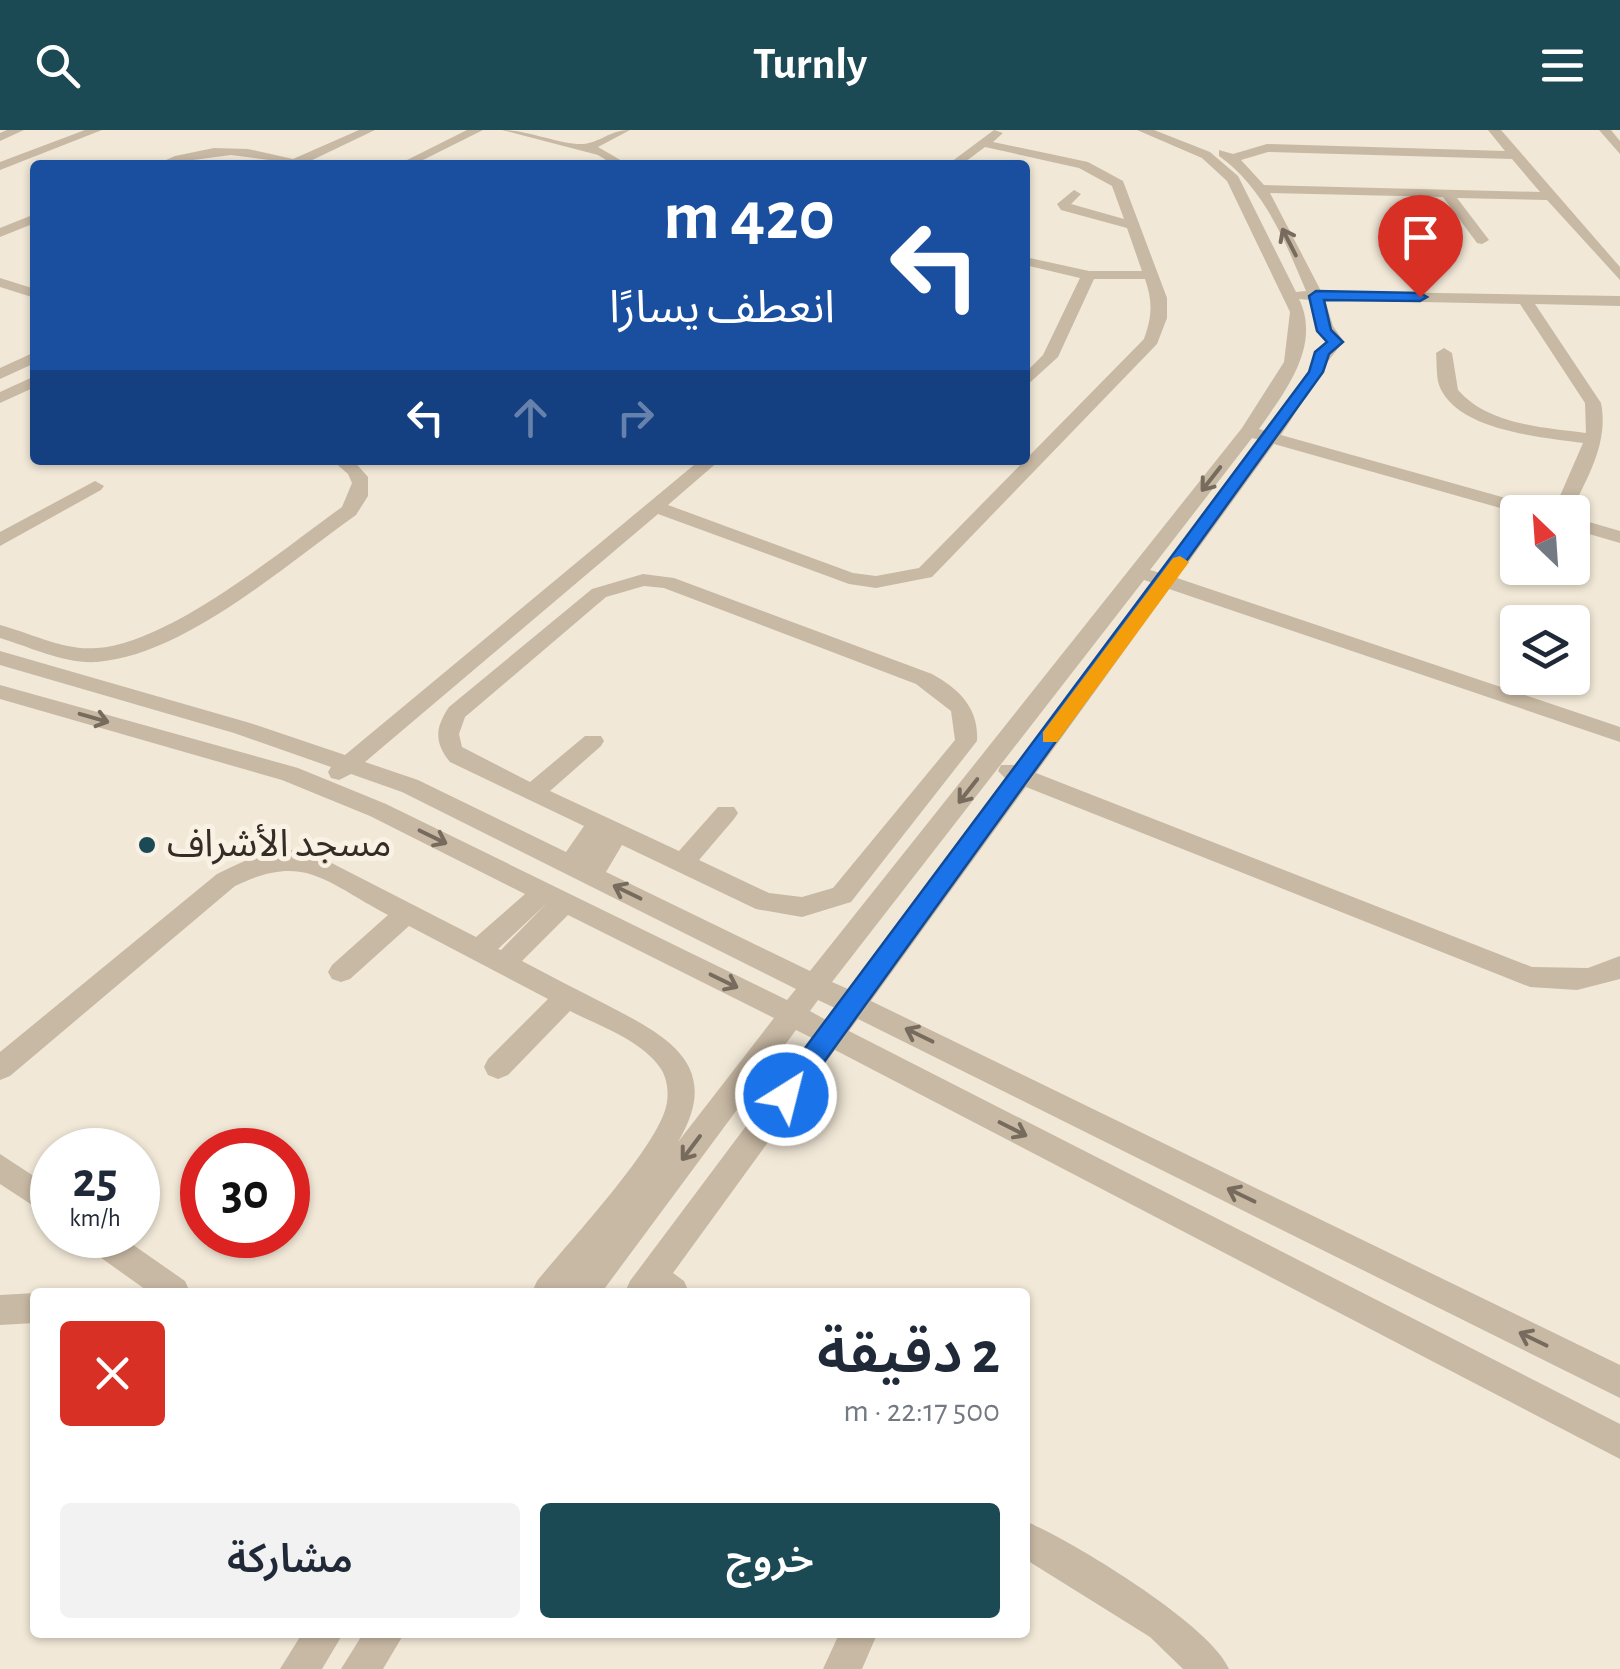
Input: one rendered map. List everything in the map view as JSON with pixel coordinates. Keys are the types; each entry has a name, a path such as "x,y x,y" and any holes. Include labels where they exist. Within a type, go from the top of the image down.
{"street":[{"path":"0,136 18,130"},
{"path":"0,156 69,130"},
{"path":"0,166 96,130"},
{"path":"306,160 368,130"},
{"path":"415,160 478,130"},
{"path":"444,160 504,130 592,149 613,160"},
{"path":"576,160 624,130"},
{"path":"960,160 1001,130"},
{"path":"586,1288 815,984 1248,432 1297,356 1300,334 1291,295 1233,178 1206,155 1143,130"},
{"path":"656,1287 830,1034 1270,438 1316,372 1322,352 1336,342 1324,331 1316,296 1262,189 1232,158 1169,130"},
{"path":"1299,149 1318,130"},
{"path":"1494,130 1620,276"},
{"path":"1605,130 1620,150"},
{"path":"0,148 32,136"},
{"path":"656,507 849,578 876,582 925,573 1151,341 1159,318 1159,298 1118,184 1094,168 983,143"},
{"path":"177,160 201,152 234,149 281,160"},
{"path":"1232,158 1258,149 1514,155"},
{"path":"1262,189 1548,196"},
{"path":"1074,194 1064,204 1066,208 1135,226"},
{"path":"1447,194 1482,240"},
{"path":"0,233 30,220"},
{"path":"1030,262 1089,275 1151,275"},
{"path":"1030,377 1050,357 1089,275"},
{"path":"0,282 30,292"},
{"path":"1291,295 1620,300"},
{"path":"1524,299 1593,403 1597,426 1569,495"},
{"path":"0,362 30,347"},
{"path":"1444,353 1450,392 1467,408 1518,427 1593,439"},
{"path":"0,374 30,359"},
{"path":"0,398 30,383"},
{"path":"1248,432 1500,502"},
{"path":"0,631 85,654 115,653 157,639 349,511 360,497 362,484 357,472 348,465"},
{"path":"320,787 705,465"},
{"path":"0,540 95,486"},
{"path":"1590,528 1620,537"},
{"path":"1138,572 1620,735"},
{"path":"630,582 667,582 924,680 947,692 967,720 966,741 842,895 814,906 776,905 533,792 458,757 448,741 449,724 458,712 591,599 630,582"},
{"path":"0,658 242,728 410,786 1620,1382"},
{"path":"0,692 215,752 378,810 830,1034 1620,1442"},
{"path":"533,792 593,741"},
{"path":"990,763 1530,977 1574,981 1620,966"},
{"path":"683,862 726,813"},
{"path":"580,870 608,828"},
{"path":"0,1068 226,880 259,864 302,859 657,1045 675,1066 682,1092 670,1132 551,1288"},
{"path":"490,957 554,897"},
{"path":"341,972 406,913"},
{"path":"498,1067 568,997"},
{"path":"0,1168 30,1189"},
{"path":"126,1258 168,1288"},
{"path":"0,1310 30,1308"},
{"path":"1030,1542 1163,1624 1210,1669"},
{"path":"299,1669 322,1638"},
{"path":"360,1669 383,1638"},
{"path":"842,1669 857,1638"}],"slow traffic":[{"path":"1050,737 1180,562"}],"place":[{"name":"مسجد الأشراف","path":"147,845"}],"route":[{"path":"786,1095 1270,438 1316,372 1322,352 1336,342 1324,331 1316,296 1420,297"}]}
